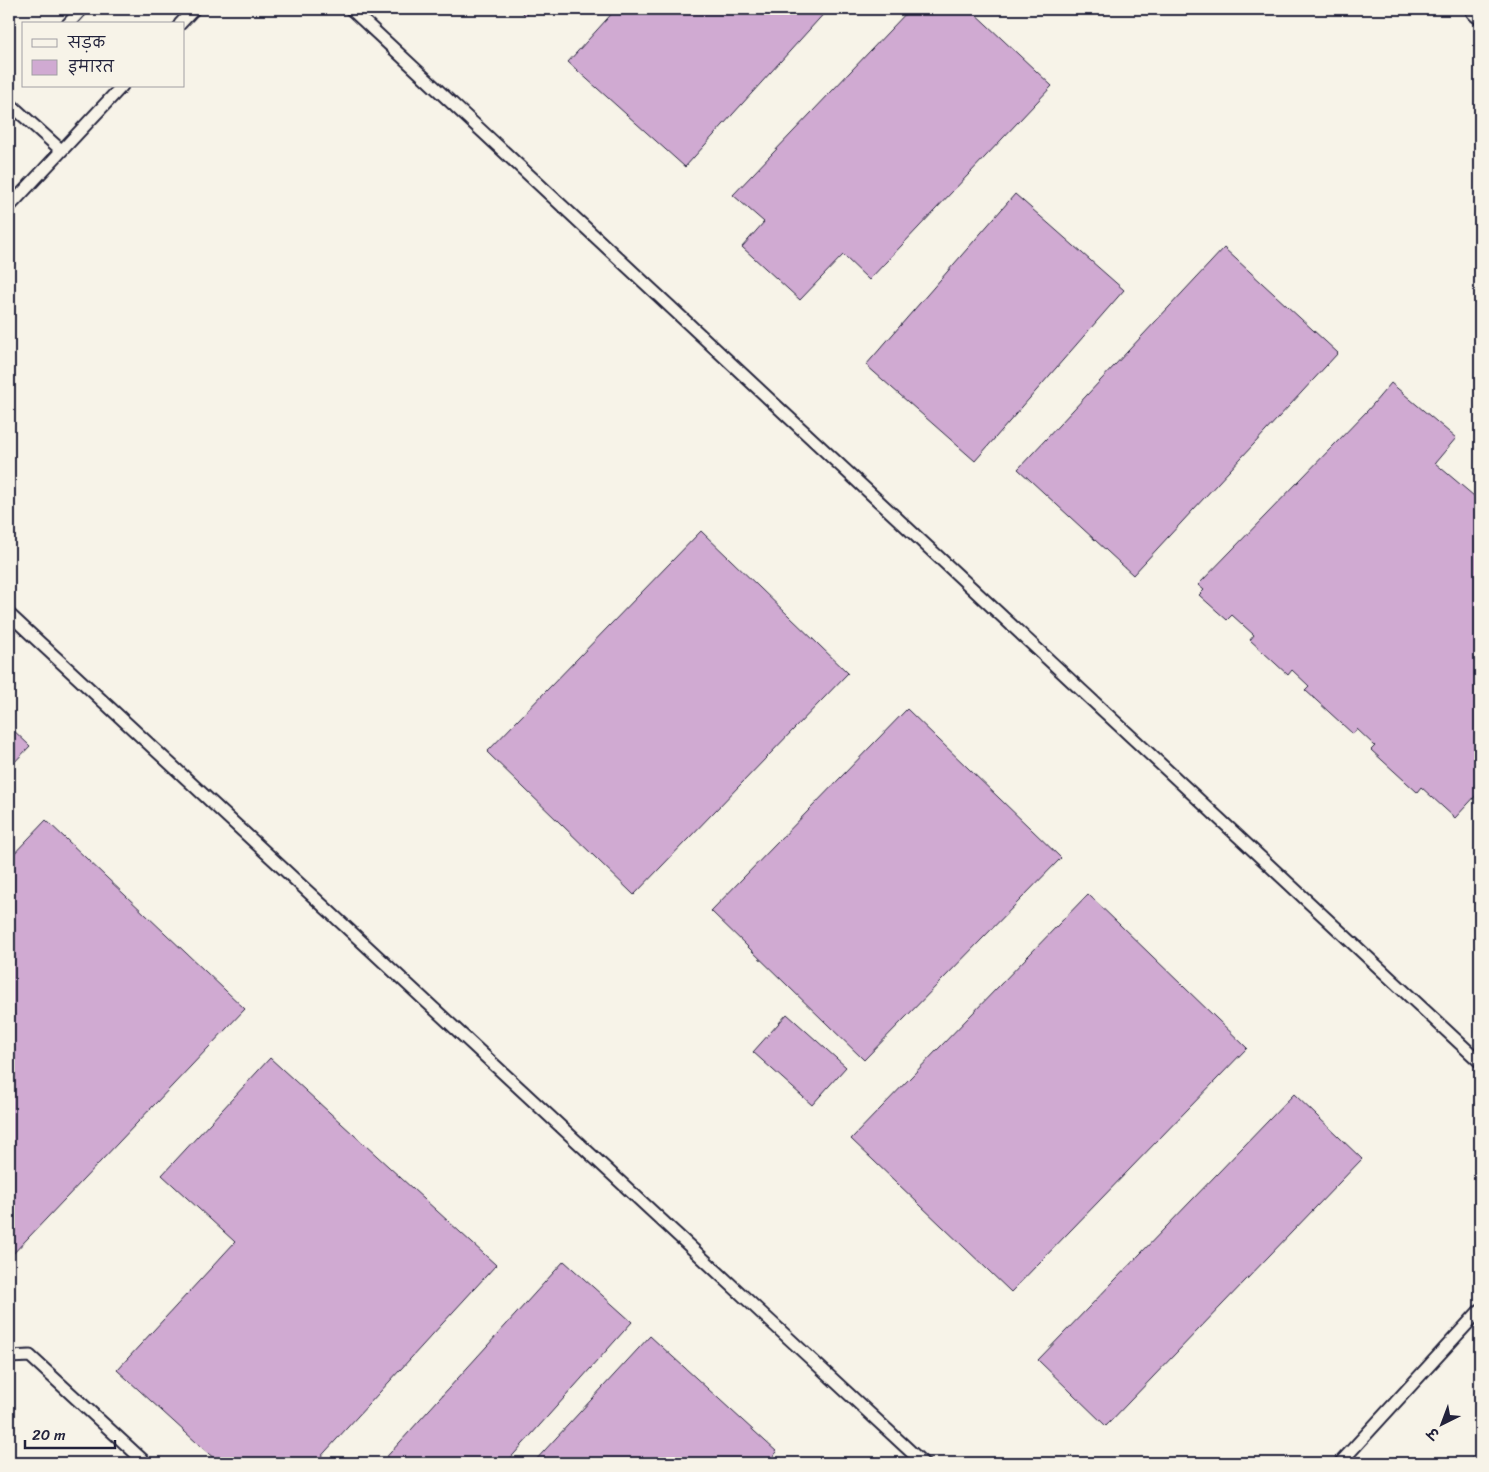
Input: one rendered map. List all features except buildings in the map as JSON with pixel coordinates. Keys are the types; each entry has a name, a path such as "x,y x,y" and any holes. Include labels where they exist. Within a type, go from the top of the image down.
{"lane":[{"path":"70,22 82,9"},
{"path":"182,22 194,9"},
{"path":"351,9 1480,1062"},
{"path":"9,207 120,88"},
{"path":"9,103 61,150"},
{"path":"9,614 923,1463"},
{"path":"1340,1463 1480,1310"},
{"path":"9,1357 30,1356 146,1463"}]}
